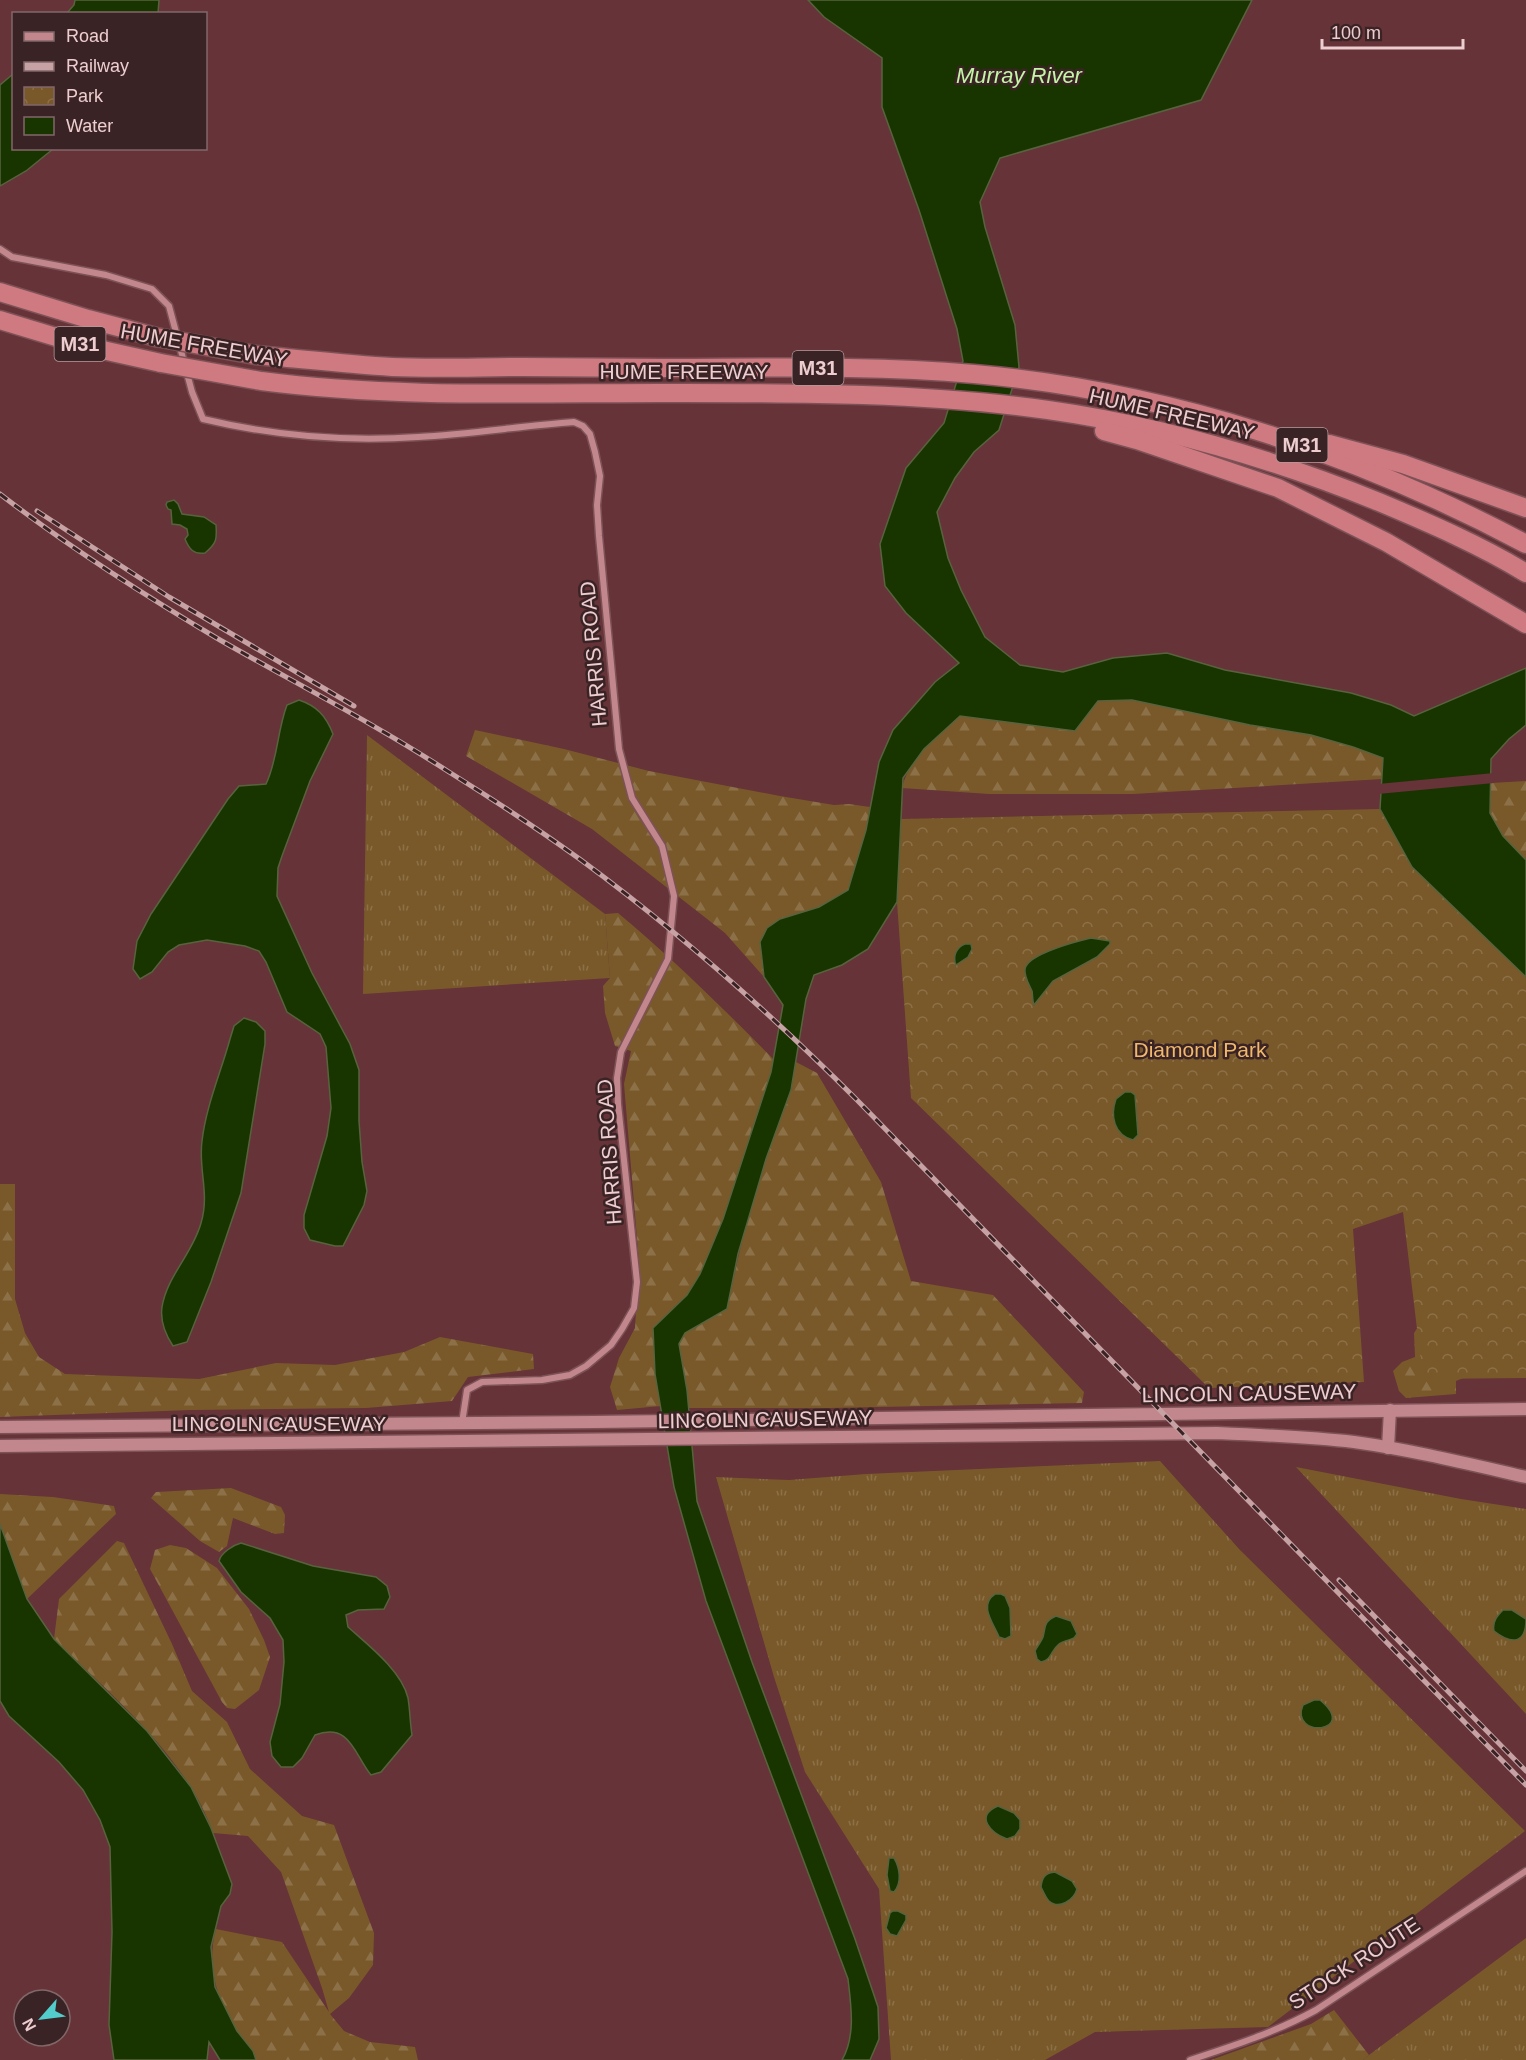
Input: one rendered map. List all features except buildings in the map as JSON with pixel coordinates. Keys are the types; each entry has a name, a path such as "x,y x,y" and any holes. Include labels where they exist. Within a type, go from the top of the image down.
{"highway":[{"name":"HUME FREEWAY","path":"0,292 156,337 255,355 393,367 884,369 976,374 1113,395 1225,421 1377,473 1428,495 1526,544"},
{"name":"HUME FREEWAY","path":"0,320 88,346 161,363 261,381 350,390 749,393 971,401 1212,444 1274,463 1340,486 1410,515 1526,573"},
{"path":"1225,421 1290,433 1441,477 1526,508"},
{"path":"1106,425 1137,440 1278,488 1386,542 1526,624"}],"main road":[{"name":"LINCOLN CAUSEWAY","path":"0,1427 594,1422 1526,1408"},
{"path":"1388,1448 1390,1410"},
{"path":"462,1423 462,1441"},
{"name":"LINCOLN CAUSEWAY","path":"0,1446 1217,1433 1302,1437 1388,1448 1526,1477"}],"street":[{"name":"HARRIS ROAD","path":"0,249 12,257 106,275 152,289 169,306 192,392 203,419 260,431 338,439 418,437 574,422 583,426 590,434 600,476 597,505 599,536 619,749 633,798 662,846 674,896 668,959 621,1052 617,1078 637,1282 634,1308 611,1345 586,1366 570,1375 542,1380 482,1382 467,1390 462,1423"},
{"name":"STOCK ROUTE","path":"1190,2060 1260,2036 1316,2010 1526,1871"}],"green space":[{"path":"1132,700 1250,725 1311,735 1353,747 1383,758 1382,779 1133,794 989,794 902,788 911,766 918,757 960,716 998,720 1098,701"},
{"path":"475,730 564,749 649,771 834,805 849,804 870,807 866,830 848,890 819,907 780,919 760,942 764,977 725,933 592,829 466,756"},
{"path":"367,735 605,914 610,978 363,994"},
{"path":"1526,781 1526,860 1503,836 1490,813 1491,783"},
{"name":"Diamond Park","path":"1380,809 1412,867 1526,977 1526,1378 1423,1379 1403,1212 1353,1229 1364,1382 1209,1388 911,1098 897,902 901,819"},
{"path":"618,913 659,948 774,1060 723,1219 700,1274 687,1295 653,1328 655,1374 661,1406 617,1410 610,1387 619,1358 635,1328 639,1262 624,1084 631,1051 615,1046 605,1013 603,986 610,978 605,914"},
{"path":"796,1062 817,1073 881,1182 911,1281 993,1295 1084,1392 1082,1403 689,1408 679,1344 685,1333 727,1308 754,1195 787,1098"},
{"path":"0,1184 15,1184 15,1299 25,1333 39,1357 65,1374 199,1379 276,1363 335,1365 404,1352 440,1337 533,1354 534,1369 468,1377 452,1401 366,1408 191,1410 0,1417"},
{"path":"1420,1324 1473,1374 1456,1381 1456,1394 1406,1398 1399,1391 1393,1371 1402,1362 1415,1357 1414,1333"},
{"path":"1160,1461 1240,1550 1525,1831 1268,2027 1095,2032 1045,2060 891,2060 879,1889 805,1772 774,1677 716,1477 789,1480 866,1474"},
{"path":"1296,1467 1461,1499 1526,1509 1526,1714"},
{"path":"231,1488 281,1507 285,1515 284,1533 275,1534 233,1518 227,1546 219,1552 200,1541 151,1498 156,1492"},
{"path":"0,1494 53,1497 114,1506 116,1514 27,1599 0,1524"},
{"path":"117,1541 124,1543 192,1691 227,1722 250,1769 302,1816 334,1825 374,1933 373,1965 349,1998 330,2014 344,2031 370,2042 415,2047 418,2060 256,2060 224,2008 213,1970 212,1956 216,1929 282,1942 329,2012 281,1872 248,1836 213,1833 201,1805 166,1753 122,1704 54,1639 59,1599"},
{"path":"170,1545 186,1548 217,1568 249,1609 264,1640 270,1657 259,1690 235,1709 227,1708 222,1702 150,1569 155,1550"},
{"path":"1526,1938 1526,2060 1363,2060 1369,2055"},
{"path":"1334,2010 1369,2055 1363,2060 1211,2060 1311,2024"}],"water":[{"path":"75,0 159,0 158,12 68,12"},
{"name":"Murray River","path":"808,0 1252,0 1201,100 1000,158 980,202 985,227 1015,325 1019,367 999,430 974,452 955,478 937,512 948,558 985,637 1020,665 1063,672 1113,658 1167,653 1225,670 1351,693 1391,705 1414,716 1526,668 1526,725 1509,739 1491,759 1490,813 1503,836 1526,860 1526,977 1412,867 1380,809 1383,758 1353,747 1311,735 1250,725 1132,700 1098,701 1075,731 960,716 924,749 903,778 897,902 868,949 842,965 814,975 806,999 791,1090 766,1159 738,1254 727,1309 685,1333 679,1344 687,1390 697,1501 752,1662 878,2007 879,2039 870,2060 842,2060 851,2031 848,1979 706,1601 674,1487 655,1374 653,1328 687,1295 700,1274 723,1219 771,1072 783,1005 764,977 760,942 767,928 780,919 819,907 848,890 866,830 879,762 893,730 935,682 959,663 906,613 885,586 880,544 906,468 944,423 963,361 957,329 919,210 882,107 882,58 824,17"},
{"path":"12,75 12,150 52,150 26,171 0,186 0,85"},
{"path":"174,500 182,514 204,517 216,525 215,540 205,553 192,551 185,539 188,535 187,529 172,524 171,510 166,505 167,502"},
{"path":"299,700 311,705 320,713 333,734 310,781 282,856 278,868 277,896 312,973 350,1044 359,1070 359,1121 367,1191 364,1205 343,1246 310,1240 304,1228 304,1215 327,1136 331,1108 326,1047 320,1034 287,1012 259,951 245,946 207,940 179,945 168,952 152,972 140,979 133,969 137,941 151,914 228,799 239,786 266,784 273,765 287,705"},
{"path":"1091,938 1110,941 1110,944 1097,957 1053,981 1034,1005 1032,991 1025,975 1028,963 1043,953"},
{"path":"965,944 971,944 972,949 968,957 956,965 956,952"},
{"path":"244,1018 256,1022 265,1031 265,1044 241,1193 211,1282 187,1342 173,1346 164,1327 162,1307 169,1285 201,1223 204,1201 201,1151 204,1128 234,1026"},
{"path":"1125,1092 1135,1095 1138,1135 1133,1140 1121,1134 1115,1124 1113,1112 1116,1099"},
{"path":"0,1524 27,1599 54,1639 147,1731 191,1787 211,1828 232,1884 230,1894 221,1906 211,1947 215,1987 237,2031 253,2051 256,2060 220,2060 209,2042 207,2060 114,2060 109,2025 112,1932 110,1847 100,1820 83,1790 59,1762 9,1716 0,1701"},
{"path":"241,1543 313,1566 376,1577 387,1586 390,1597 384,1609 358,1610 346,1615 348,1627 391,1668 399,1678 408,1698 412,1735 381,1772 371,1775 350,1742 344,1736 336,1733 327,1732 315,1735 302,1758 293,1767 281,1767 272,1756 270,1742 280,1704 284,1662 283,1640 270,1618 241,1592 219,1561 228,1550"},
{"path":"995,1594 1005,1596 1010,1608 1011,1636 1005,1639 999,1637 987,1609 990,1598"},
{"path":"1503,1610 1512,1610 1526,1619 1524,1633 1517,1640 1507,1639 1494,1631 1496,1619"},
{"path":"1056,1616 1071,1621 1077,1634 1074,1638 1056,1646 1047,1659 1041,1662 1037,1659 1035,1651 1043,1637 1047,1622"},
{"path":"1320,1700 1330,1711 1332,1719 1329,1725 1321,1728 1305,1723 1301,1716 1303,1705"},
{"path":"998,1806 1014,1813 1020,1820 1020,1829 1015,1836 1007,1839 995,1833 988,1824 987,1815"},
{"path":"889,1858 894,1858 899,1871 899,1880 894,1892 890,1891 887,1875"},
{"path":"1055,1872 1072,1881 1077,1889 1069,1900 1061,1904 1053,1904 1049,1901 1041,1887 1045,1876"},
{"path":"893,1911 906,1915 906,1920 897,1936 890,1934 886,1928 890,1913"}],"pier":[{"path":"1494,773 1494,783 1378,794 1378,784"}],"railway":[{"path":"0,494 80,552 163,606 393,737 499,804 581,860 688,945 791,1036 856,1099 1526,1785"},
{"path":"37,511 169,597 354,706"},
{"path":"1339,1580 1526,1771"}]}
